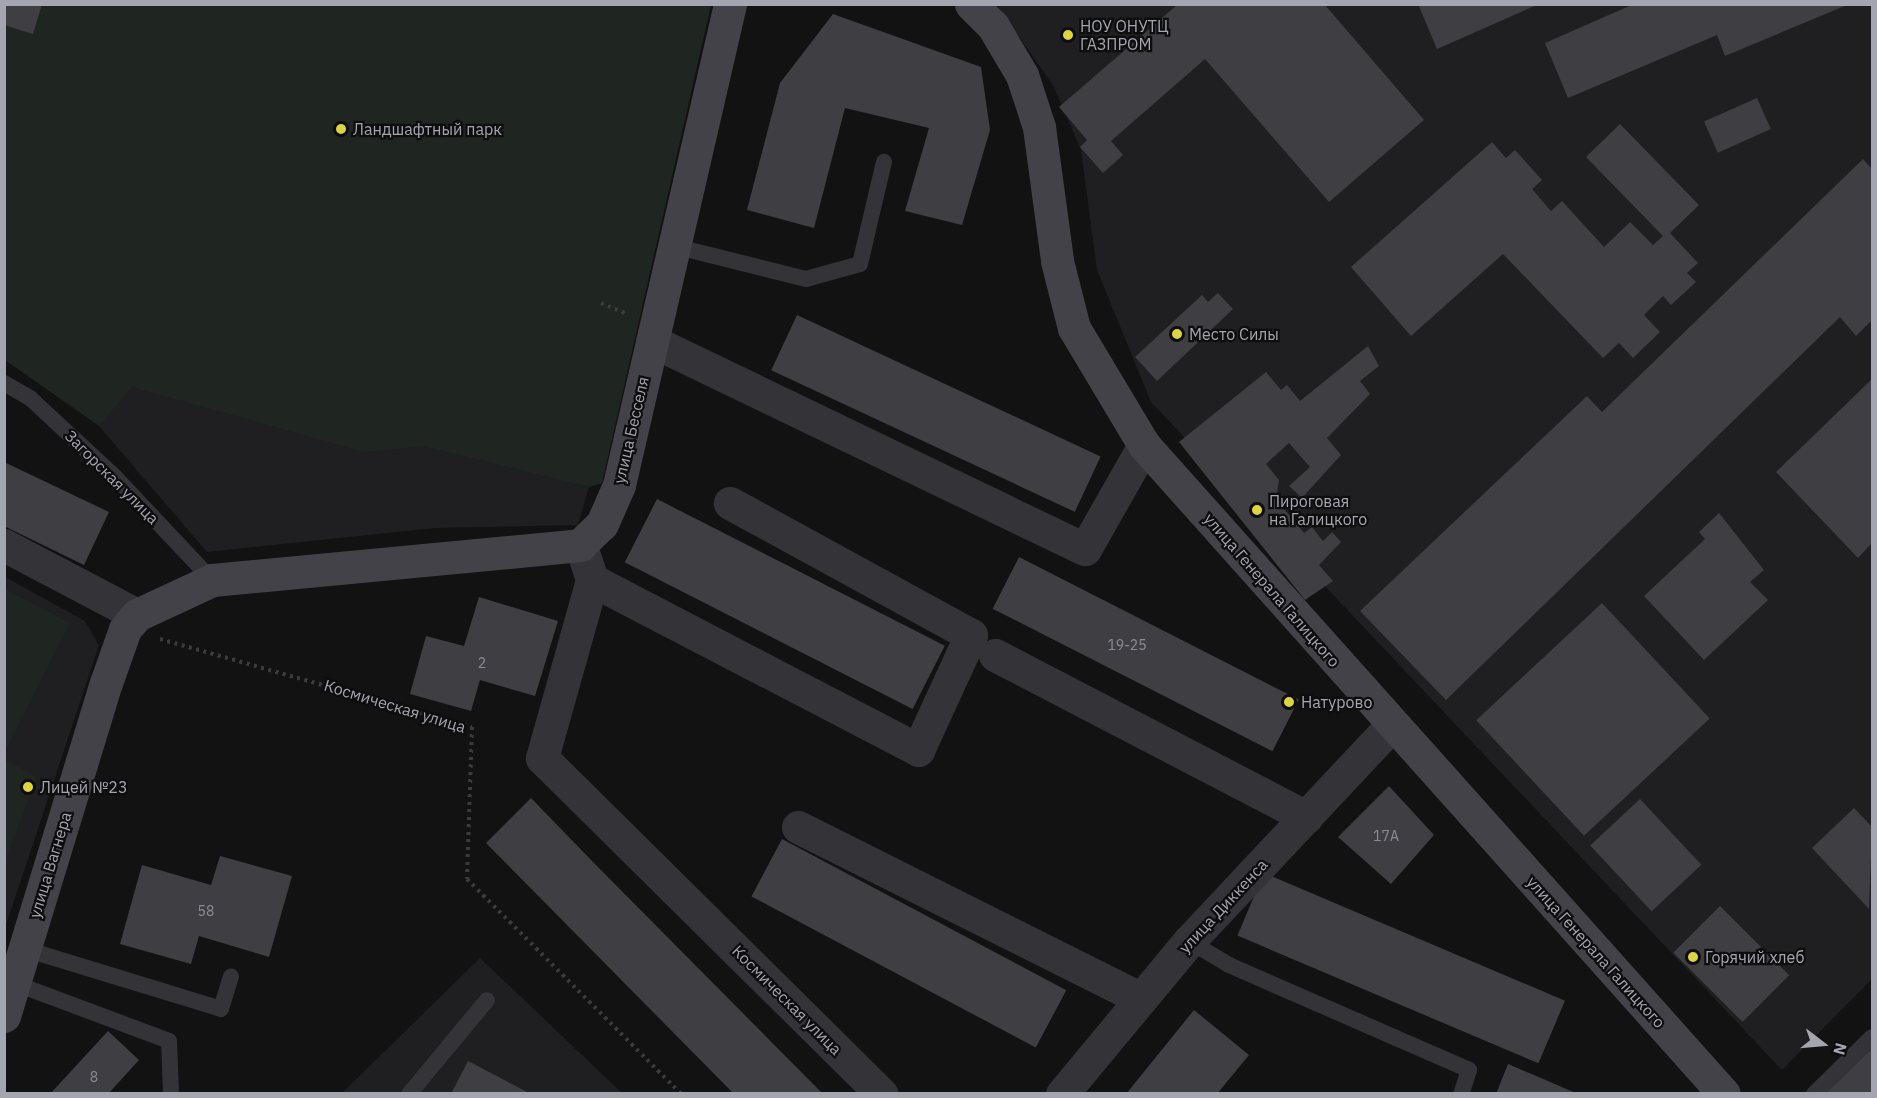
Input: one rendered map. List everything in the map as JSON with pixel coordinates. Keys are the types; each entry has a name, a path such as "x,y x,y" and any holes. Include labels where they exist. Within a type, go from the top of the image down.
{"street":[{"name":"улица Бесселя","path":"580,545 602,524 619,485 730,4"},
{"name":"улица Генерала Галицкого","path":"971,4 993,26 1022,75 1039,126 1057,261 1074,328 1144,445 1391,726 1724,1094"},
{"path":"652,341 1085,549 1144,445"},
{"path":"4,545 131,622 212,580 580,545 592,580 918,750 971,635 730,503"},
{"name":"Космическая улица","path":"592,580 542,758 882,1094"},
{"name":"улица Вагнера","path":"4,1016 131,622"},
{"path":"995,655 1306,817"},
{"name":"улица Диккенса","path":"1062,1094 1189,941 1391,726"},
{"path":"798,827 1140,998"}],"lane":[{"path":"674,246 806,279 860,264 884,162"},
{"name":"Загорская улица","path":"4,383 30,398 115,477 212,580"},
{"path":"1189,941 1229,965 1469,1070 1461,1094"},
{"path":"25,949 221,1009 231,977"},
{"path":"14,983 169,1041 171,1094"},
{"path":"409,1094 487,999"},
{"path":"1814,1094 1872,1037"}],"path":[{"name":"Космическая улица","path":"131,622 472,727 467,879 681,1094"}],"shaded area":[{"name":"Ландшафтный парк","path":"5,5 711,5 602,483 589,487 424,446 365,452 132,387 99,426 5,360"},
{"path":"997,5 1872,5 1872,979 1782,1070 1151,402 1097,270 1081,150 1054,87"},
{"path":"123,360 589,487 578,525 435,528 207,552 99,426"},
{"name":"Лицей №23","path":"5,577 85,621 99,645 5,928"},
{"path":"5,589 70,623 8,746 4,745"},
{"path":"5,760 37,777 5,861"},
{"path":"480,958 622,1093 341,1094"}],"building":[{"path":"4,4 42,4 33,34 4,25"},
{"path":"1418,4 1539,4 1437,49"},
{"path":"1634,4 1847,5 1725,56 1717,35 1568,98 1545,43"},
{"path":"1177,5 1325,5 1424,120 1329,202 1205,59 1111,141 1123,155 1103,173 1080,147 1087,140 1059,107"},
{"path":"833,14 981,67 990,130 962,225 905,211 929,128 845,108 814,228 747,210 780,83"},
{"path":"1757,98 1771,129 1718,153 1704,122"},
{"path":"1620,124 1699,205 1670,233 1698,263 1687,273 1696,282 1671,305 1663,296 1644,315 1660,332 1633,358 1619,343 1603,358 1503,254 1411,336 1351,267 1492,142 1506,158 1515,150 1542,180 1532,189 1551,211 1562,201 1604,247 1630,222 1653,245 1663,236 1586,157"},
{"path":"1863,159 1872,169 1872,320 1856,336 1840,317 1446,700 1360,611 1587,396 1602,412"},
{"path":"1218,293 1233,309 1157,381 1135,357 1202,295 1208,302"},
{"path":"797,315 1101,457 1075,512 771,370"},
{"path":"1368,346 1379,366 1360,381 1370,394 1327,438 1341,455 1302,498 1289,486 1310,467 1289,443 1266,464 1279,480 1276,499 1304,533 1312,527 1323,541 1332,532 1341,542 1319,565 1333,581 1305,600 1179,442 1266,372 1281,390 1287,385 1300,401"},
{"path":"1872,379 1872,543 1858,558 1776,472"},
{"path":"4,462 109,512 84,565 4,526"},
{"path":"657,499 945,646 913,709 625,562"},
{"path":"1719,513 1764,570 1750,582 1768,600 1704,660 1644,596 1705,539 1699,532"},
{"path":"1019,557 1299,700 1272,751 993,609"},
{"path":"479,597 558,621 535,696 480,680 471,711 410,694 426,636 464,646"},
{"path":"1602,603 1710,719 1584,836 1476,720"},
{"path":"1389,786 1434,835 1391,884 1338,837"},
{"path":"531,798 823,1094 734,1094 486,843"},
{"path":"1640,799 1701,865 1652,911 1590,845"},
{"path":"1854,808 1872,827 1869,909 1812,848"},
{"path":"782,839 1066,990 1036,1048 751,896"},
{"path":"220,856 292,876 269,957 199,936 191,964 120,944 142,865 211,885"},
{"path":"1264,873 1565,1001 1538,1063 1237,936"},
{"path":"1720,906 1789,975 1743,1022 1673,953"},
{"path":"1194,1010 1249,1055 1217,1094 1126,1094"},
{"path":"108,1031 139,1060 108,1094 50,1094"},
{"path":"1872,1048 1872,1094 1825,1094"},
{"path":"468,1061 527,1092 526,1094 451,1094"},
{"path":"1508,1064 1578,1094 1496,1094"}],"place":[{"name":"НОУ ОНУТЦ ГАЗПРОМ","path":"1068,35"},
{"name":"Ландшафтный парк","path":"341,129"},
{"name":"Место Силы","path":"1177,334"},
{"name":"Пироговая на Галицкого","path":"1257,510"},
{"name":"Натурово","path":"1289,702"},
{"name":"Лицей №23","path":"28,787"},
{"name":"Горячий хлеб","path":"1693,957"}]}
